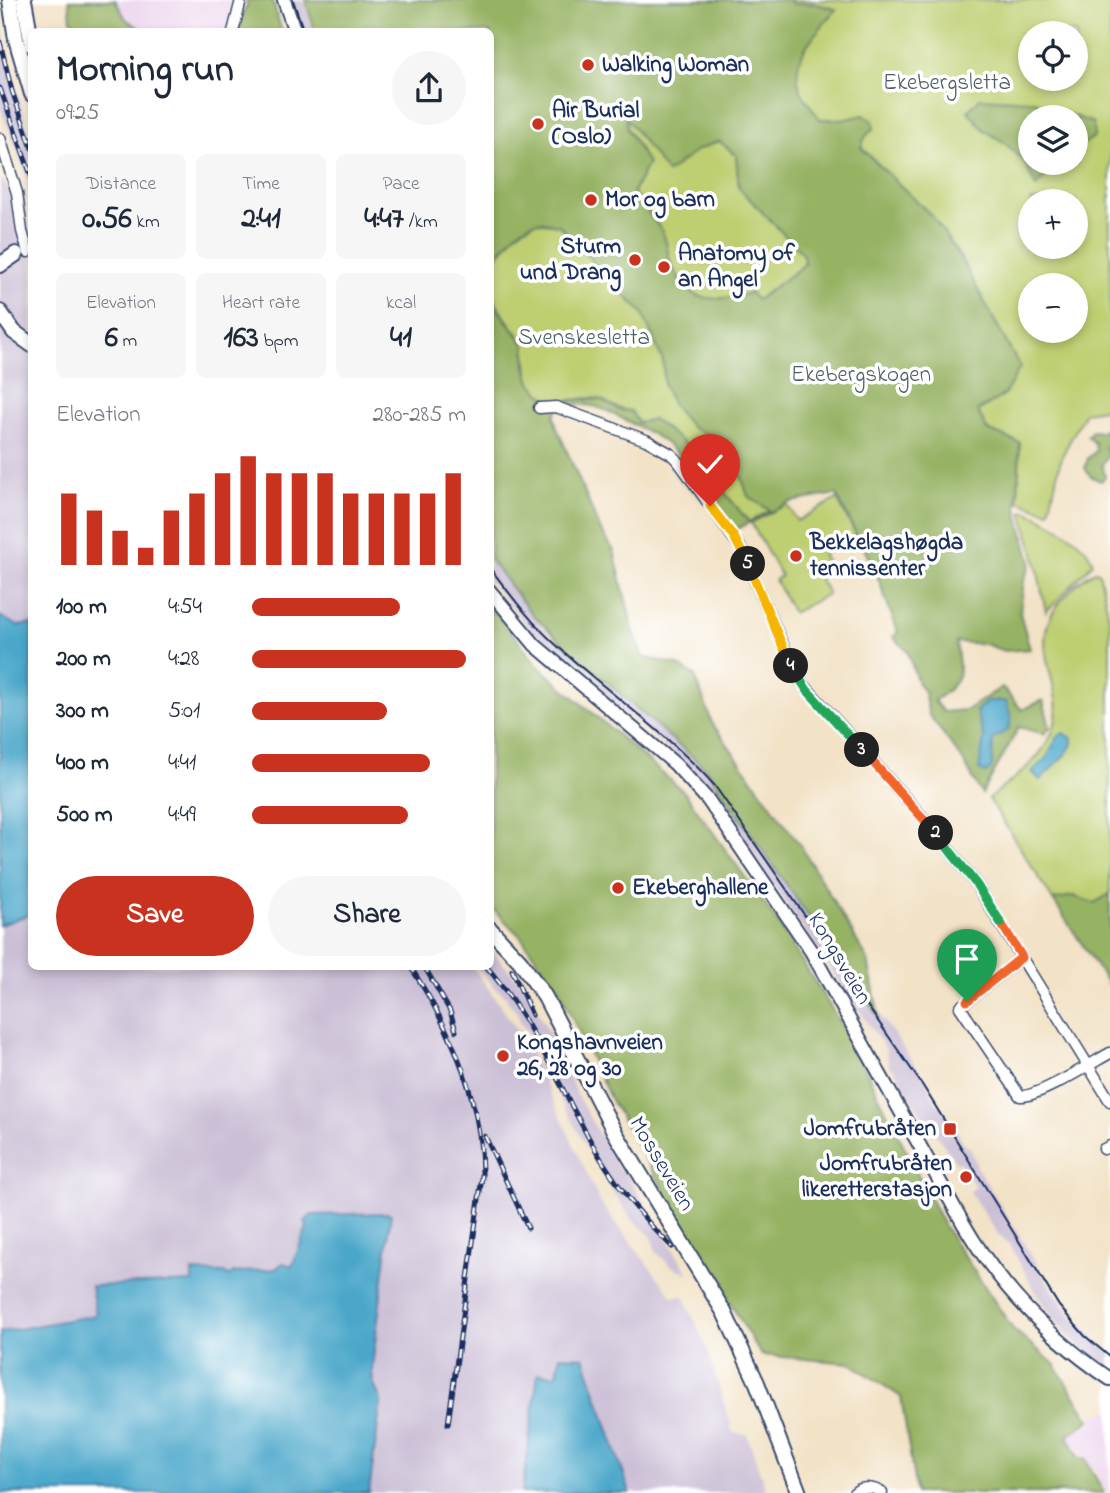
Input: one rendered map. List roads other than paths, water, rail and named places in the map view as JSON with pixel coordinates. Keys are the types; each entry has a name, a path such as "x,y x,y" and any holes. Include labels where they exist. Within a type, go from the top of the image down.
{"highway":[{"path":"10,0 16,39 28,80"},
{"path":"24,0 29,28"},
{"path":"0,265 25,253"},
{"path":"0,312 14,332 28,342"},
{"name":"Mosseveien","path":"494,933 520,961 544,996 620,1140 711,1289 747,1360 797,1492"}],"main road":[{"path":"284,0 294,28"},
{"name":"Kongsveien","path":"494,596 535,645 675,764 708,800 807,944 957,1213 994,1271 1043,1327 1110,1379"}],"street":[{"path":"234,28 241,0"},
{"path":"0,138 17,193 25,253"},
{"path":"539,408 556,407 646,440 678,461 740,547 797,677 946,844 976,884 1110,1101"},
{"path":"1022,957 960,1007 1020,1096 1023,1098 1036,1092 1110,1053"},
{"path":"854,1493 859,1489 870,1488 881,1492"}],"water":[{"path":"0,616 18,626 28,625 28,915 0,925"},
{"path":"987,701 1006,701 1011,718 1009,729 993,739 992,767 986,773 979,770 984,738 976,711"},
{"path":"1064,733 1072,738 1072,744 1067,753 1040,780 1032,772 1047,757 1058,736"},
{"path":"391,1214 372,1367 373,1383 381,1400 369,1493 0,1493 0,1332 96,1315 91,1286 192,1282 192,1272 224,1273 229,1276 234,1273 275,1269 283,1263 292,1266 307,1227 305,1221 312,1215"},
{"path":"560,1356 584,1357 630,1493 522,1493 538,1373 557,1375"}],"tram line":[{"path":"293,0 303,28"},
{"path":"494,573 544,634 657,730 715,786 923,1086 1059,1306 1085,1336 1110,1357"}],"railway":[{"path":"0,42 12,91 28,137"},
{"path":"0,88 28,167"},
{"path":"412,970 439,1015 462,1066 477,1120 481,1148 482,1177 448,1424"},
{"path":"426,970 450,1011 456,1031"},
{"path":"489,970 520,1011 609,1171 643,1216 672,1247"},
{"path":"512,970 532,1015"},
{"path":"485,1136 528,1228"}],"place":[{"name":"Walking Woman","path":"588,65"},
{"name":"Air Burial (Oslo)","path":"538,124"},
{"name":"Mor og barn","path":"591,200"},
{"name":"Sturm und Drang","path":"635,260"},
{"name":"Anatomy of an Angel","path":"664,267"},
{"name":"Bekkelagshøgda tennissenter","path":"796,556"},
{"name":"Ekeberghallene","path":"618,888"},
{"name":"Kongshavnveien 26, 28 og 30","path":"503,1056"},
{"name":"Jomfrubråten","path":"950,1129"},
{"name":"Jomfrubråten likeretterstasjon","path":"966,1177"}],"park label":[{"name":"Ekebergsletta","path":"947,83"},
{"name":"Svenskesletta","path":"584,338"},
{"name":"Ekebergskogen","path":"861,375"}]}
